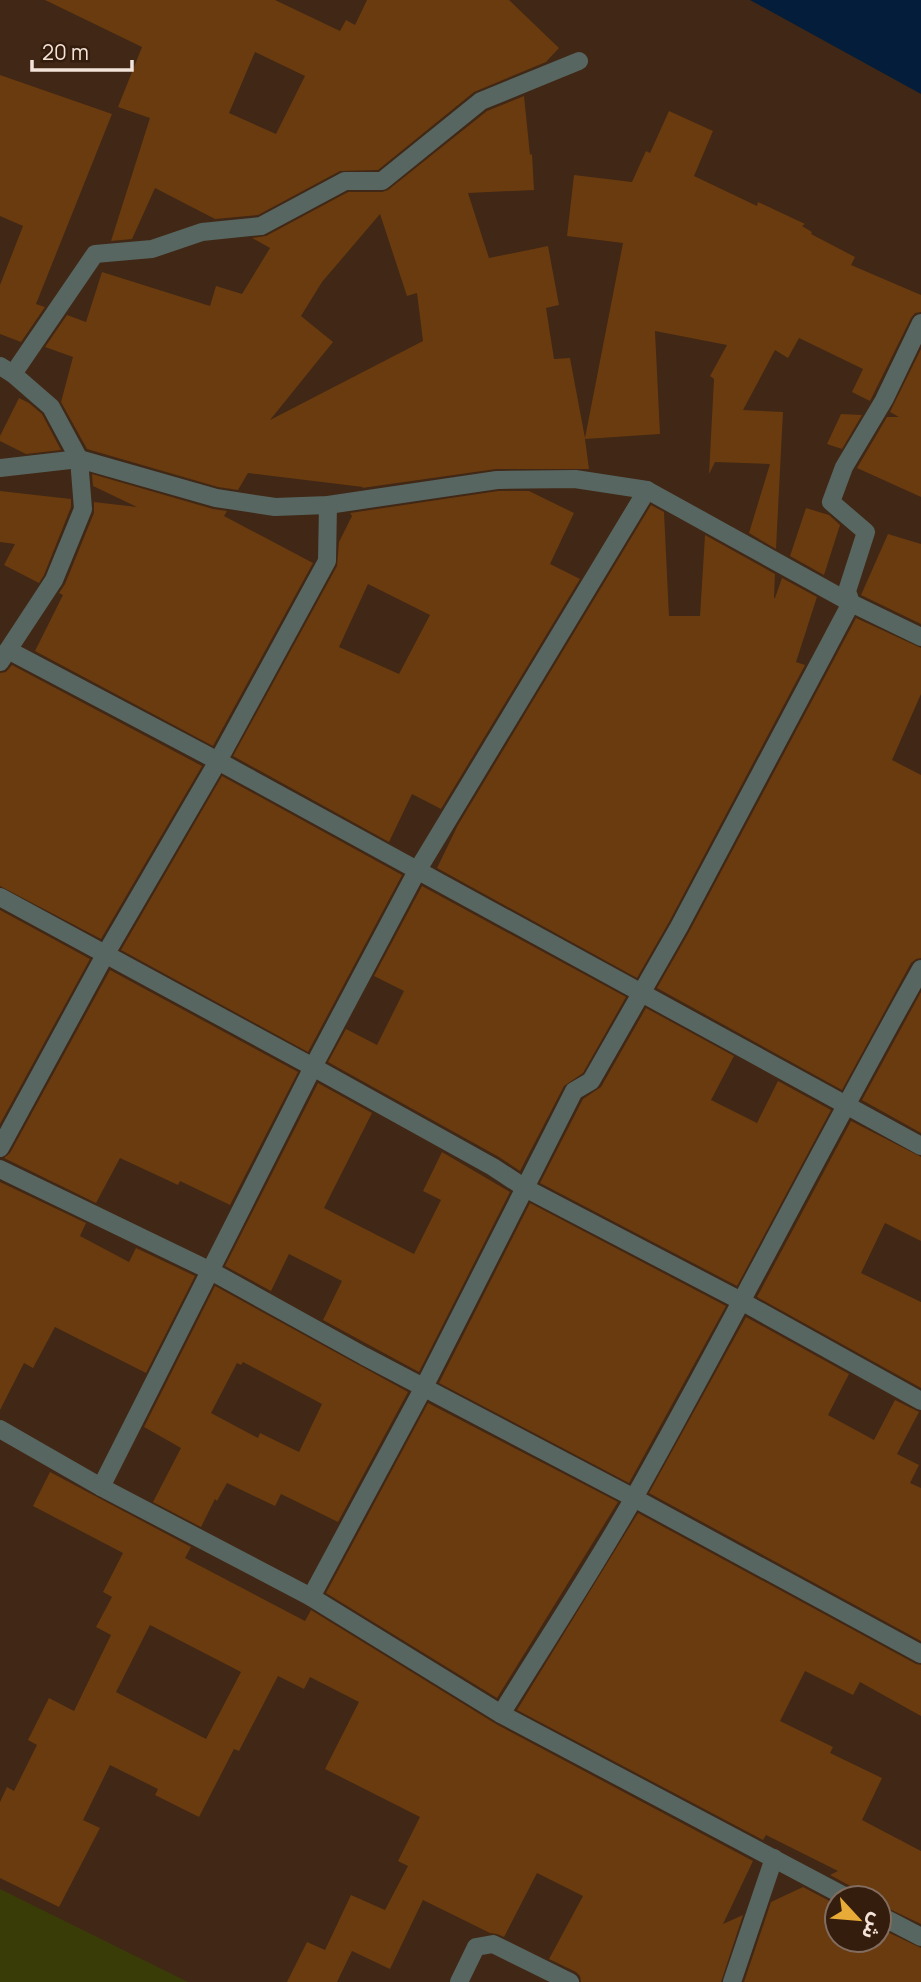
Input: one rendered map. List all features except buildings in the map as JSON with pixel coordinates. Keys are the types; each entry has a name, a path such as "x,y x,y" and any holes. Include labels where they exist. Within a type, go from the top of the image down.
{"street":[{"path":"579,61 481,101 382,181 345,181 261,226 202,232 152,249 95,254 7,370 51,407 79,458 83,509 54,580 4,656 218,761 921,1146"},
{"path":"311,1597 424,1387 574,1091 591,1081 679,927 851,603 847,592 866,532 831,502 844,467 884,400 921,323"},
{"path":"0,468 79,458 216,498 275,506 328,505 497,480 575,479 647,490 851,603 921,637"},
{"path":"101,1487 313,1067 417,871 647,490"},
{"path":"0,1148 105,955 218,761 327,561 328,505"},
{"path":"0,897 313,1067 493,1167 525,1188 741,1301 921,1401"},
{"path":"501,1714 634,1498 921,969"},
{"path":"0,1169 209,1270 921,1654"},
{"path":"0,1429 101,1487 311,1597 501,1714 823,1884"},
{"path":"732,1982 774,1858"},
{"path":"893,1922 921,1937"},
{"path":"459,1982 476,1947 493,1944 570,1982"}],"shaded area":[{"path":"0,1889 188,1982 0,1982"}],"water":[{"path":"750,0 921,0 921,94"}]}
